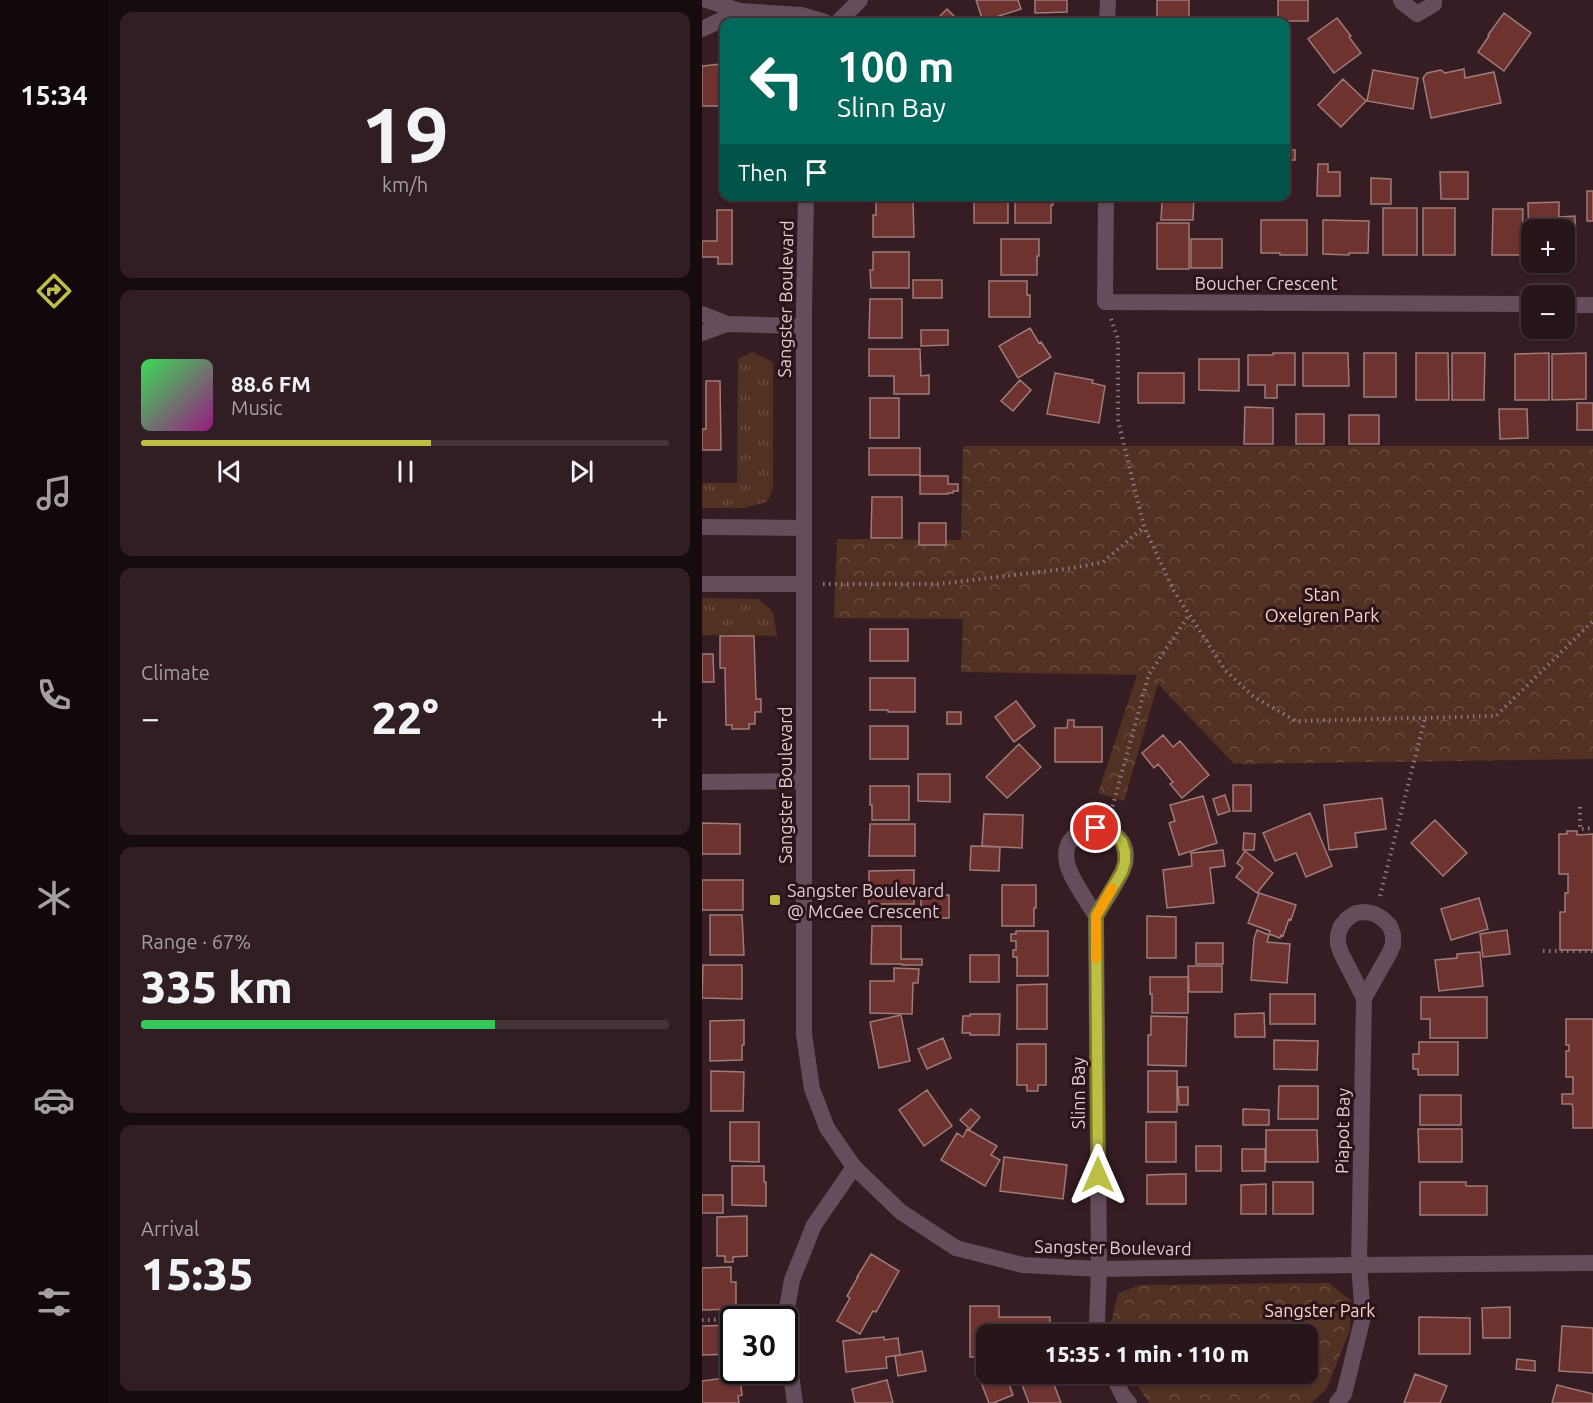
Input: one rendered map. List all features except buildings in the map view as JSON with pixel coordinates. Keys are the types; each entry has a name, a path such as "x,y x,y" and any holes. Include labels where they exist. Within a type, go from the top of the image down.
{"street":[{"path":"706,0 740,11 801,15 811,18"},
{"path":"842,18 861,0"},
{"path":"1107,18 1108,0"},
{"path":"1401,0 1417,14 1434,4 1434,0"},
{"path":"725,18 740,11"},
{"path":"702,29 720,20"},
{"name":"Sangster Boulevard","path":"806,201 804,1034 812,1089 827,1128 854,1167 901,1212 956,1248 1023,1265 1099,1269 1593,1263"},
{"path":"1105,302 1106,201"},
{"name":"Boucher Crescent","path":"1105,302 1521,304"},
{"path":"1575,305 1593,305"},
{"path":"702,314 727,324 804,326"},
{"path":"702,333 727,324"},
{"path":"702,527 804,528"},
{"path":"702,584 804,584"},
{"path":"702,782 804,781"},
{"path":"1096,828 1115,834 1122,842 1125,862 1122,872 1096,916 1070,872 1067,852 1070,843 1077,835 1096,828"},
{"name":"Piapot Bay","path":"1337,1403 1344,1394 1363,1317 1359,1265 1364,998 1341,953 1338,935 1341,926 1348,918 1356,913 1366,912 1375,914 1390,926 1393,945 1364,998"},
{"name":"Slinn Bay","path":"1096,916 1097,1324"},
{"path":"787,1306 792,1280 814,1225 854,1167"},
{"path":"792,1384 795,1403"},
{"path":"1117,1384 1129,1403"}],"path":[{"path":"1105,302 1118,339 1118,420 1144,527 1174,591 1189,615 1225,670 1254,697 1296,721 1496,716 1593,621"},
{"path":"804,584 939,584 1073,568 1103,562 1144,527"},
{"path":"1106,830 1149,674 1189,615"},
{"path":"1375,914 1425,718"},
{"path":"1580,807 1580,829 1593,828"},
{"path":"1543,951 1593,951"},
{"path":"702,1320 720,1320"}],"green space":[{"path":"752,352 773,362 773,489 767,502 744,508 702,508 702,483 737,483 738,359"},
{"name":"Stan Oxelgren Park","path":"963,446 1593,446 1593,759 1234,764 1158,684 1124,801 1098,793 1137,675 961,672 963,619 834,618 837,539 961,540"},
{"path":"702,598 759,599 773,612 777,636 702,635"},
{"name":"Sangster Park","path":"1329,1283 1351,1300 1350,1330 1326,1390 1311,1403 1149,1403 1137,1384 1318,1384 1318,1324 1111,1324 1118,1293 1140,1285"}],"slow traffic":[{"path":"1096,958 1096,916 1112,888"}],"place":[{"name":"Sangster Boulevard @ McGee Crescent","path":"775,900"}],"route":[{"path":"1096,828 1115,834 1122,842 1125,852 1122,872 1096,916 1098,1175"}]}
